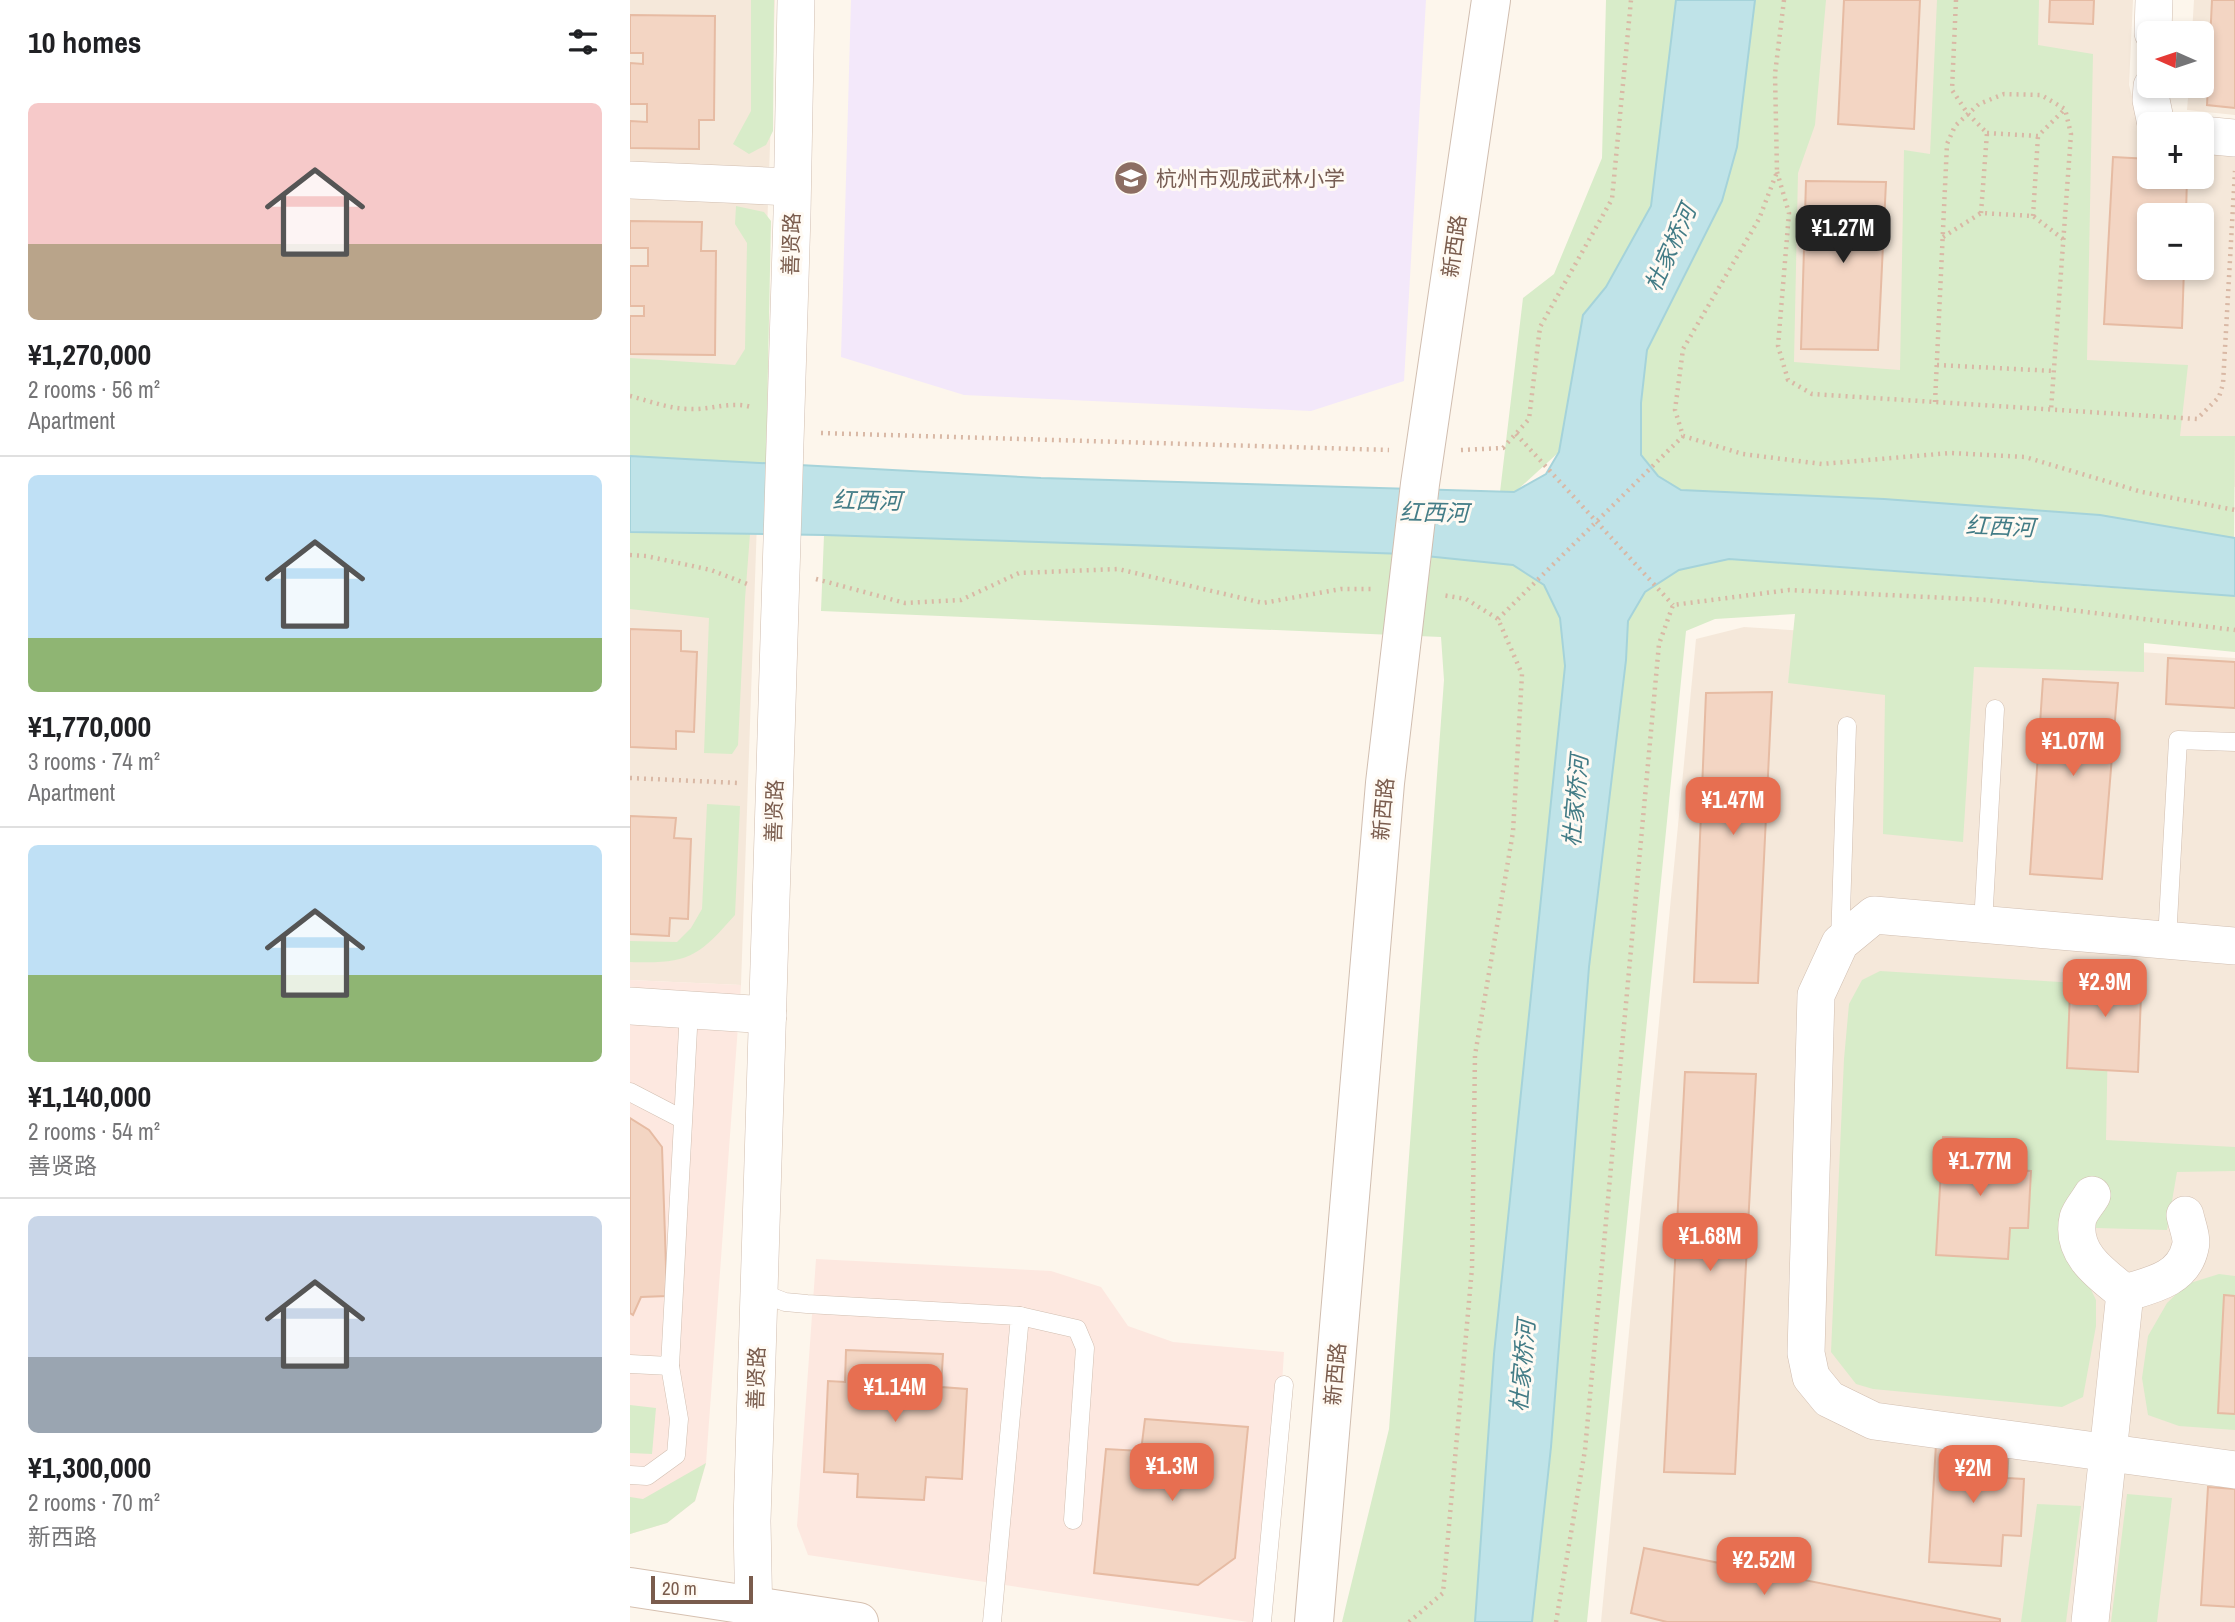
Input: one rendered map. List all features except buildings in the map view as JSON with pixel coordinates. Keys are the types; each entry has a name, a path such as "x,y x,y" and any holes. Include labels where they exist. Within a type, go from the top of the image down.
{"street":[{"name":"善贤路","path":"754,1614 752,1521 796,0"},
{"name":"新西路","path":"1314,1622 1385,783 1422,467 1491,0"},
{"path":"2153,21 2154,0"},
{"path":"2214,136 2235,138"},
{"path":"630,180 792,187"},
{"path":"2235,946 1874,915 1840,943 1816,995 1806,1353 1811,1377 1829,1399 1874,1421 2235,1470"},
{"path":"630,1006 768,1015"},
{"path":"2092,1195 2078,1217 2078,1246 2096,1270 2125,1293"},
{"path":"2125,1293 2159,1283 2180,1269 2191,1246 2185,1215"},
{"path":"2090,1622 2125,1293"},
{"path":"630,1587 754,1614 859,1622"}],"lane":[{"path":"1983,924 1995,709"},
{"path":"1840,943 1847,726"},
{"path":"2167,940 2178,740 2235,742"},
{"path":"630,1475 647,1476 676,1455 679,1419 670,1366 689,1010"},
{"path":"630,1092 682,1119"},
{"path":"759,1292 785,1302 1020,1316 1077,1329 1085,1348 1073,1520"},
{"path":"992,1622 1020,1316"},
{"path":"630,1364 670,1366"},
{"path":"1262,1622 1284,1385"}],"path":[{"path":"630,396 668,407 691,410 740,403 760,409 785,442 1422,467 1503,448 1529,419 1540,327 1612,199 1631,0"},
{"path":"1784,0 1775,74 1777,173 1789,213 1779,346 1788,380 1812,394 2197,419 2219,397 2223,384 2235,163"},
{"path":"1956,0 1951,90 1968,114 1987,133 2038,136"},
{"path":"1935,402 1947,144 1955,126 1979,104 2004,94 2041,94 2065,109 2071,134 2051,410"},
{"path":"2033,216 2038,136 2065,109"},
{"path":"1981,213 1987,133"},
{"path":"1683,436 1675,410 1683,349 1759,219 1777,173"},
{"path":"1943,237 1981,213 2033,216 2063,239"},
{"path":"1937,365 2054,371"},
{"path":"1516,434 1673,605"},
{"path":"1683,436 1743,453 1822,464 1950,453 2025,457 2142,492 2235,510"},
{"path":"1498,618 1683,436"},
{"path":"630,555 711,569 747,584 781,571"},
{"path":"1673,605 1789,590 1987,600 2235,631"},
{"path":"1556,1622 1585,1450 1659,644 1673,605"},
{"path":"630,778 775,785"}],"shaded area":[{"path":"630,0 775,0 741,985 630,980"},
{"name":"杭州市观成武林小学","path":"851,0 1426,0 1404,381 1311,411 964,395 841,357"},
{"path":"1802,0 2133,0 2129,85 2137,116 2137,189 2214,189 2214,152 2235,155 2235,487 1759,416"},
{"path":"2194,0 2235,0 2235,115 2187,110 2188,98 2214,98 2214,21 2193,21"},
{"path":"1744,627 2235,658 2235,1622 1601,1622 1696,639"},
{"path":"630,980 741,985 706,1463 695,1501 667,1523 630,1534"},
{"path":"816,1259 1051,1271 1101,1287 1128,1326 1173,1342 1284,1352 1267,1622 1248,1622 808,1555 797,1526"}],"green space":[{"path":"751,0 774,0 773,131 766,145 749,154 733,144 751,111"},
{"path":"1606,0 1676,0 1651,206 1606,287 1583,315 1559,452 1514,493 1500,492 1523,298 1554,274 1602,158"},
{"path":"1755,0 1826,0 1815,125 1798,173 1794,362 1900,370 1904,150 1930,154 1937,0 2039,0 2038,45 2093,54 2087,360 2188,365 2180,436 2235,436 2234,538 2100,515 1884,499 1681,490 1658,476 1641,455 1641,403 1647,350 1722,201 1737,147"},
{"path":"736,206 764,212 771,221 766,464 630,456 630,358 735,365 745,349 747,243 735,224"},
{"path":"630,532 750,534 738,745 732,754 704,753 709,618 630,609"},
{"path":"824,535 1406,554 1513,565 1544,585 1560,618 1565,666 1494,1354 1475,1622 1342,1622 1389,1429 1444,680 1441,637 821,611"},
{"path":"1729,559 2230,595 2235,596 2235,652 2144,643 2144,672 1974,667 1963,842 1883,834 1885,695 1788,683 1795,614 1715,619 1686,631 1587,1622 1532,1622 1551,1447 1589,967 1626,660 1628,620 1645,592 1679,570"},
{"path":"707,804 740,806 735,915 711,941 690,955 666,962 630,962 630,941 677,942 691,928 702,909"},
{"path":"1880,971 2109,985 2106,1140 2235,1147 2235,1171 2177,1172 2167,1230 2061,1227 2096,1300 2096,1326 2083,1397 2062,1407 1873,1389 1856,1384 1831,1352 1844,1059 1849,1004 1862,980"},
{"path":"2219,1274 2235,1276 2235,1430 2179,1426 2148,1415 2142,1378 2148,1336 2167,1303 2187,1284"},
{"path":"630,1405 656,1408 652,1454 630,1453"},
{"path":"706,1463 695,1501 667,1523 630,1534 630,1497 643,1499"},
{"path":"2127,1494 2172,1498 2157,1622 2111,1622"},
{"path":"2037,1504 2081,1506 2066,1622 2021,1622"}],"water":[{"path":"1676,0 1755,0 1737,147 1722,201 1647,350 1641,403 1641,455 1658,476 1681,490 1884,499 2100,515 2235,538 2235,596 1729,559 1679,570 1645,592 1628,621 1626,660 1589,967 1551,1447 1532,1622 1475,1622 1494,1354 1565,666 1560,618 1544,585 1513,565 1406,554 824,535 630,532 630,456 1041,478 1514,492 1546,474 1559,452 1583,315 1606,287 1651,206"}],"place":[{"name":"杭州市观成武林小学","path":"1131,178"}],"water label":[{"name":"杜家桥河","path":"1670,248"},
{"name":"红西河","path":"867,500"},
{"name":"红西河","path":"1434,512"},
{"name":"红西河","path":"2000,526"},
{"name":"杜家桥河","path":"1575,801"},
{"name":"杜家桥河","path":"1522,1366"}]}
